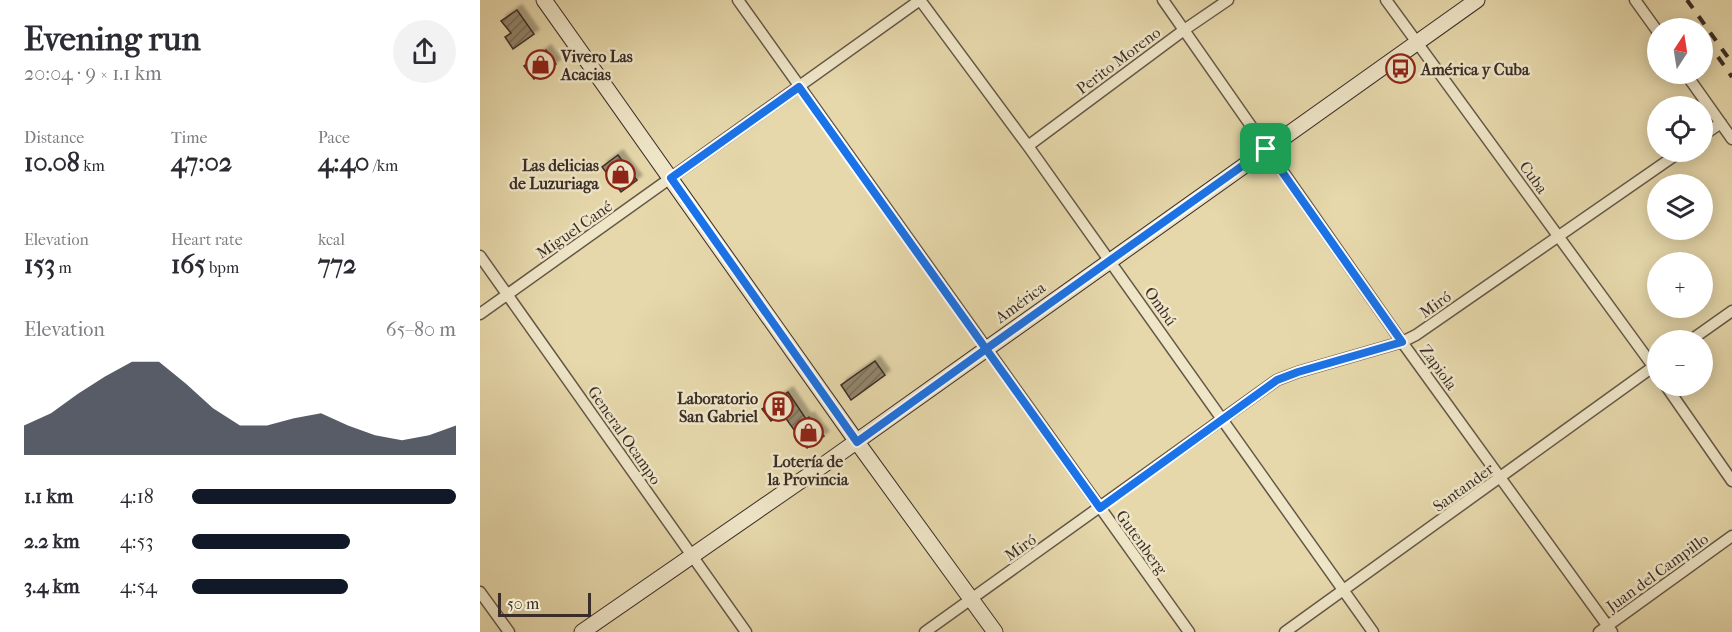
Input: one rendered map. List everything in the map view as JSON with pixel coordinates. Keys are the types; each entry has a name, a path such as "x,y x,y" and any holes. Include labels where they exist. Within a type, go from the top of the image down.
{"street":[{"path":"545,0 857,442 995,632"},
{"name":"Gutenberg","path":"738,0 1189,632"},
{"name":"Miguel Cané","path":"480,314 920,0"},
{"name":"Ombú","path":"920,0 1110,260 1373,632"},
{"name":"Zapiola","path":"1162,0 1606,630"},
{"name":"Perito Moreno","path":"1028,146 1228,0"},
{"name":"Cuba","path":"1386,0 1416,44 1647,356"},
{"name":"América","path":"582,632 857,442 1477,0"},
{"path":"1635,0 1648,18"},
{"path":"1693,84 1732,139"},
{"path":"1713,128 1720,123"},
{"name":"Miró","path":"925,632 1277,380 1402,342 1416,335 1666,162"},
{"name":"General Ocampo","path":"480,256 747,632"},
{"path":"1704,330 1732,311"},
{"name":"Santander","path":"1285,632 1647,374"},
{"path":"1673,396 1732,481"},
{"name":"Juan del Campillo","path":"1606,630 1732,536"},
{"path":"480,592 509,632"}],"building":[{"path":"517,10 534,34 513,49 505,37 511,33 501,21"},
{"name":"Vivero Las Acacias","path":"546,50 556,64 534,79 524,66"},
{"name":"Las delicias de Luzuriaga","path":"618,155 637,180 621,192 602,167"},
{"path":"875,361 885,375 851,400 841,385"},
{"path":"788,392 806,419 809,417 824,436 807,448 782,413 771,421 762,409"}],"railway":[{"path":"1687,0 1732,63"},
{"path":"1718,57 1732,77"}],"place":[{"name":"Vivero Las Acacias","path":"540,65"},
{"name":"América y Cuba","path":"1400,69"},
{"name":"Las delicias de Luzuriaga","path":"620,174"},
{"name":"Laboratorio San Gabriel","path":"779,407"},
{"name":"Lotería de la Provincia","path":"808,433"}],"route":[{"path":"1266,149 986,349 799,87 671,178 857,442 986,349 1100,508 1277,380 1402,342 1266,149"}]}
